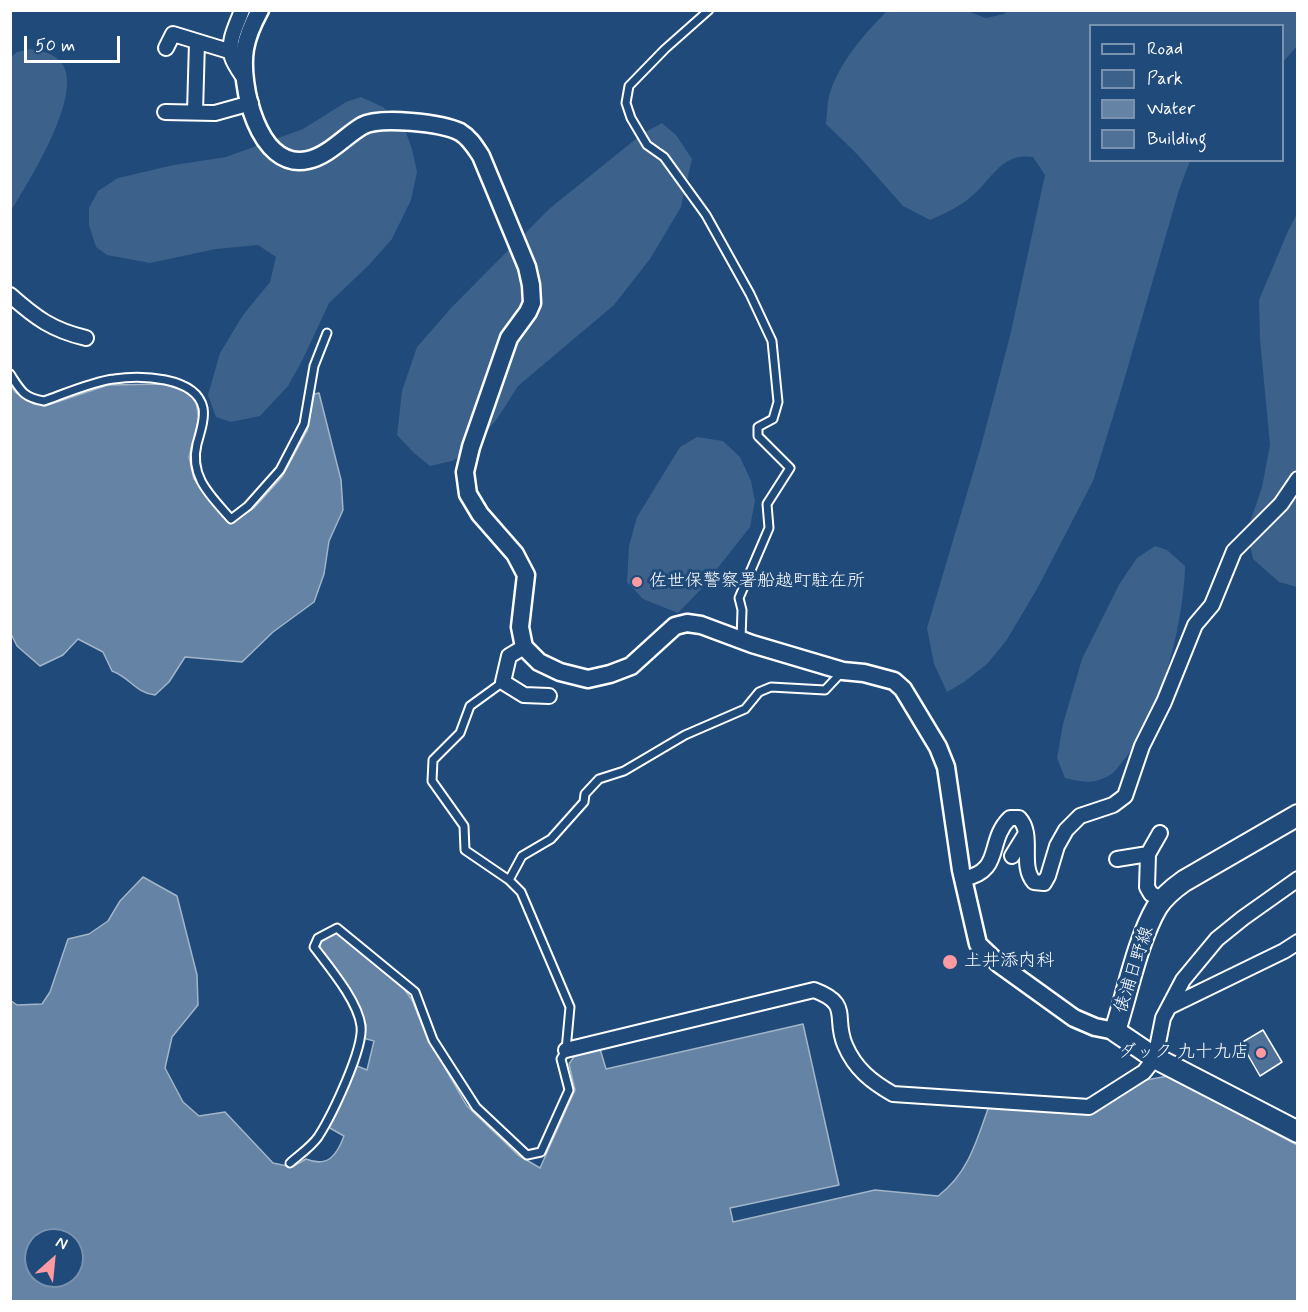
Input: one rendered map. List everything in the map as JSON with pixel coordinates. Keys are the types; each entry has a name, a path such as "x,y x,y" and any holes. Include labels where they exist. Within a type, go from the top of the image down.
{"main road":[{"name":"俵浦日野線","path":"1298,815 1184,881 1163,899 1148,927 1115,1031 1155,1058 1298,1132"}],"street":[{"path":"242,10 231,39 231,52 245,80"},
{"path":"260,10 245,49 245,80 257,128 269,146 288,159 308,160 322,154 364,125 397,120 460,132 473,142 481,156 527,267 532,303 510,338 471,447 465,472 468,494 480,514 515,554 526,575 526,591 520,627 524,647 539,662 560,672 588,679 631,666 675,626 687,623 701,625 741,640 843,671 864,673 894,681 903,689 938,747 946,767 963,879 978,944 999,964 1074,1018 1095,1028 1115,1031"},
{"path":"166,48 173,34 231,52"},
{"path":"195,112 196,42"},
{"path":"165,112 215,113 251,103"},
{"path":"10,295 36,318 65,333 86,338"},
{"path":"963,879 977,876 989,866 1000,827 1010,818 1019,818 1025,825 1028,875 1034,882 1044,883 1057,846 1066,830 1080,816 1113,805 1125,796 1142,746 1164,702 1195,625 1212,605 1234,551 1281,504 1298,479"},
{"path":"524,647 509,656 503,682 524,695 549,696"},
{"path":"1160,833 1148,854 1147,887 1151,894 1163,899"},
{"path":"1012,856 1026,835"},
{"path":"1117,859 1148,854"},
{"path":"566,1050 814,990 829,996 837,1004 844,1044 860,1071 875,1084 893,1094 1089,1107 1144,1072 1155,1058 1163,1018 1183,980 1217,939 1298,879"},
{"path":"1169,1007 1298,942"}],"lane":[{"path":"709,10 665,49 629,86 626,103 631,118 647,145 664,158 706,215 750,294 772,341 778,402 773,419 758,427 758,436 790,468 767,504 769,528 739,598 742,610 741,640"},
{"path":"10,374 23,394 44,401 113,379 154,378 181,384 196,394 203,408 202,426 195,455 196,471 208,493 231,519 248,506 280,470 304,424 314,366 327,333"},
{"path":"509,880 522,856 551,839 584,802 585,794 599,778 624,771 685,735 745,709 759,692 771,687 825,690 843,671"},
{"path":"290,1162 317,1139 354,1065 362,1029 342,984 314,947 318,938 336,928 415,992 433,1040 476,1107 527,1155 541,1152 569,1090 561,1059 566,1050 570,1007 521,892 509,880 465,849 464,826 432,781 433,760 460,733 470,706 503,682"}],"green space":[{"path":"1007,10 1297,11 1297,46 1284,61 1284,24 1089,24 1089,162 1190,162 1179,190 1093,481 1037,589 1006,641 987,664 947,692 934,664 927,628 981,446 1010,336 1045,175 1033,157 1013,159 998,168 967,200 930,220 903,206 857,154 826,124 827,106 833,84 845,61 887,11 967,11 986,18 1004,14"},
{"path":"30,49 42,51 59,60 66,73 66,92 52,136 11,211 11,57 17,52"},
{"path":"361,97 383,107 404,127 417,172 411,200 392,239 369,265 329,303 288,386 260,416 231,422 216,417 208,395 220,353 243,315 270,282 276,257 258,245 216,249 150,263 107,255 96,247 89,225 89,208 98,191 118,178 174,165 226,157 303,129 346,102"},
{"path":"662,123 676,135 692,159 681,207 650,259 614,305 518,386 497,419 471,450 452,461 430,466 397,435 402,391 417,347 452,307 549,209 642,134"},
{"path":"1297,214 1297,587 1279,582 1253,559 1247,531 1262,487 1270,445 1260,339 1259,300"},
{"path":"697,437 723,441 740,457 751,481 755,501 750,527 702,588 678,613 643,599 627,582 629,546 637,517 680,447"},
{"path":"1155,546 1167,550 1185,566 1184,589 1175,642 1148,722 1136,744 1110,775 1093,781 1065,778 1057,758 1063,724 1082,659 1120,583 1137,558"}],"water":[{"path":"10,384 15,392 34,404 45,406 108,385 164,384 188,392 196,402 199,418 189,457 194,479 230,524 254,508 282,477 307,431 314,394 319,393 341,480 343,510 329,541 324,574 314,602 273,632 242,662 185,657 169,682 155,695 142,691 112,671 103,652 78,639 63,655 40,666 17,646 11,634"},
{"path":"143,877 177,896 197,975 198,1005 172,1037 165,1068 183,1102 199,1116 225,1112 273,1163 292,1167 306,1159 320,1162 331,1158 344,1136 328,1127 357,1066 367,1070 374,1041 363,1038 366,1025 360,1007 320,948 320,941 334,933 339,934 404,989 412,1000 426,1035 467,1106 518,1155 540,1168 575,1090 569,1064 576,1054 600,1049 606,1069 803,1024 839,1185 730,1208 733,1222 875,1190 938,1196 964,1167 976,1144 989,1106 1092,1113 1146,1080 1168,1076 1297,1145 1297,1301 11,1301 10,1000 17,1005 42,1004 50,992 68,939 89,934 108,921 120,901"}],"building":[{"name":"ダック 九十九店","path":"1263,1030 1282,1062 1260,1076 1241,1043"}],"place":[{"name":"佐世保警察署船越町駐在所","path":"637,582"},
{"name":"土井添内科","path":"950,962"},
{"name":"ダック 九十九店","path":"1261,1053"}]}
